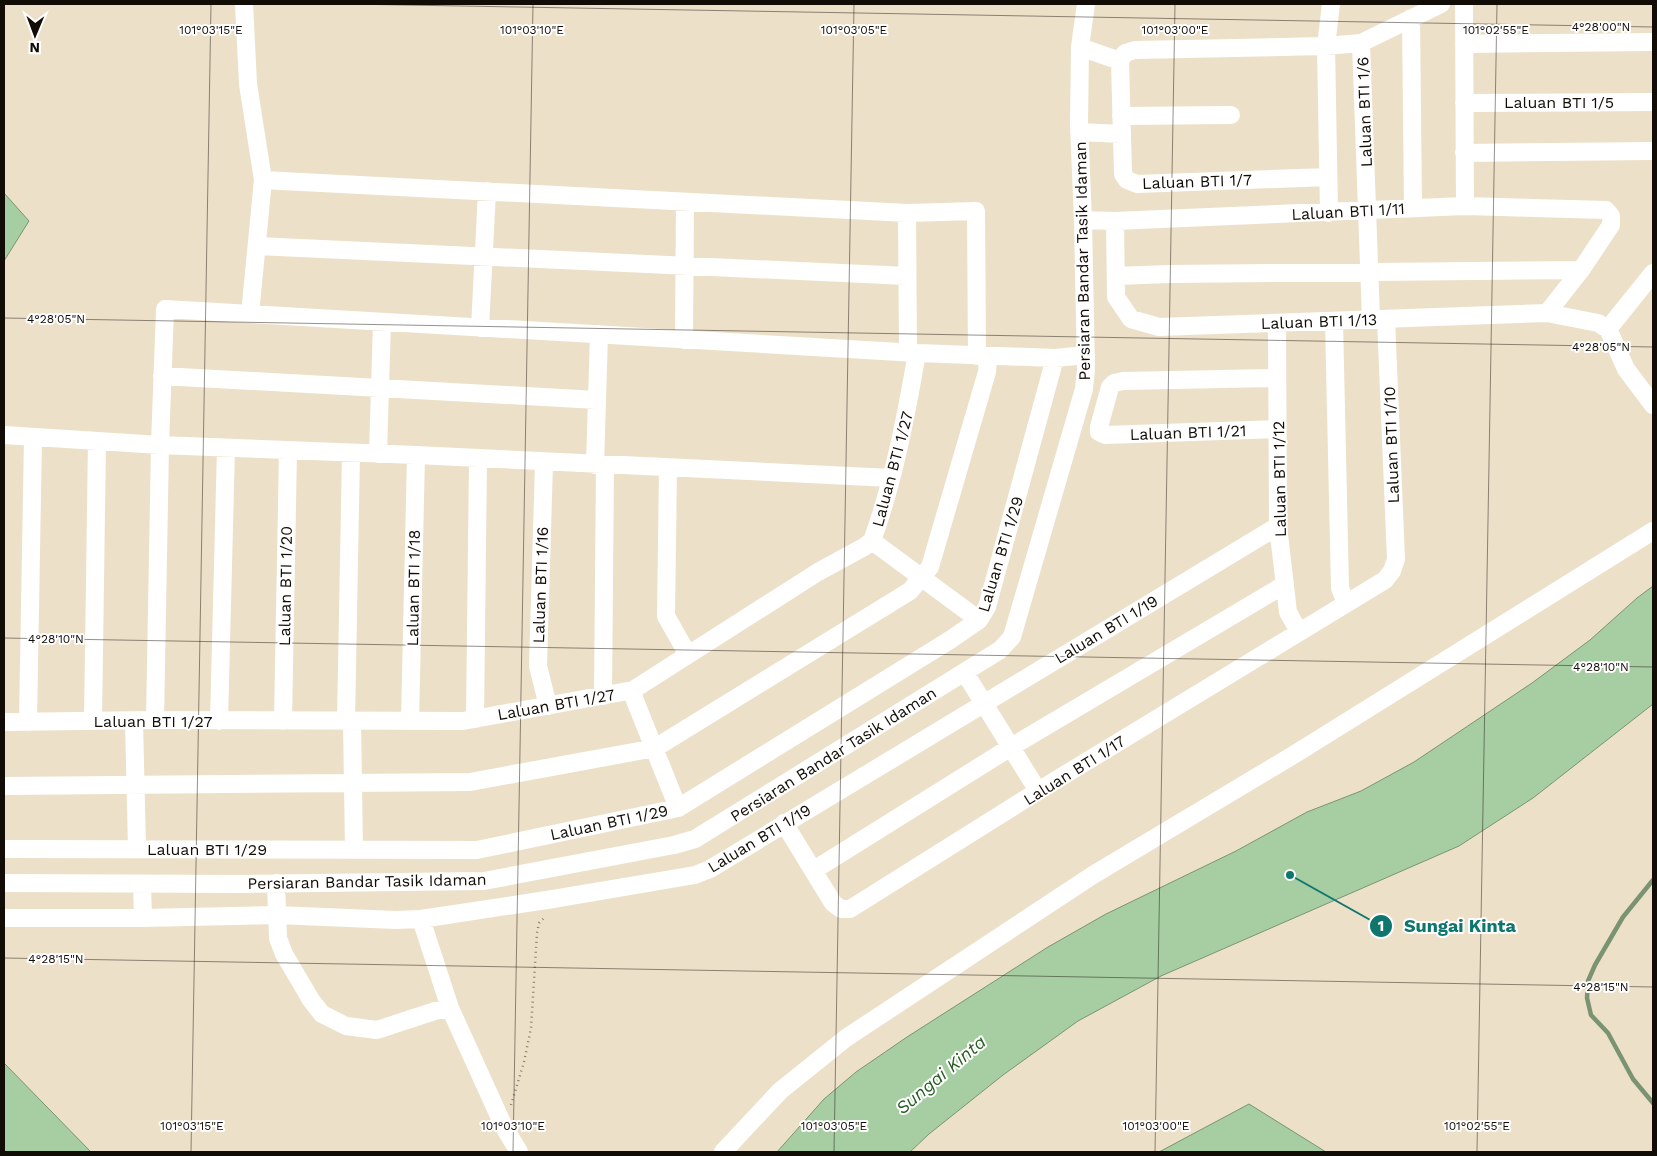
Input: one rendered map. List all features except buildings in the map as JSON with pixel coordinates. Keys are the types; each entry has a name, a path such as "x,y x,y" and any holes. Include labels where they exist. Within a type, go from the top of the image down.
{"street":[{"path":"244,4 248,84 262,180 250,314"},
{"name":"Persiaran Bandar Tasik Idaman","path":"4,883 276,884 484,881 674,846 695,839 1000,650 1012,637 1084,390 1086,355 1079,132 1080,47 1086,4"},
{"path":"1329,212 1326,46 1331,4"},
{"name":"Laluan BTI 1/6","path":"1369,272 1361,43 1441,4"},
{"path":"1464,4 1464,206"},
{"path":"1411,18 1413,208"},
{"path":"1464,44 1653,42"},
{"path":"1080,47 1120,61 1124,53 1135,50 1326,46 1361,43"},
{"name":"Laluan BTI 1/7","path":"1120,61 1123,174 1127,180 1137,184 1328,176"},
{"name":"Laluan BTI 1/5","path":"1464,103 1653,102"},
{"path":"1079,132 1122,125 1231,115"},
{"path":"1464,153 1653,150"},
{"path":"4,786 470,782 655,748 910,591 930,567 987,372 982,356 976,212 907,213 262,180"},
{"path":"480,328 486,191"},
{"path":"684,340 685,202"},
{"name":"Laluan BTI 1/11","path":"1083,220 1115,221 1464,206 1606,210 1611,216 1611,225 1581,270"},
{"name":"Laluan BTI 1/27","path":"4,722 134,720 463,721 633,690 818,572 872,541 891,478 908,405 913,353 907,276 907,213"},
{"name":"Laluan BTI 1/13","path":"1115,221 1116,297 1131,319 1159,327 1547,313 1598,323 1608,329"},
{"path":"256,246 907,276"},
{"path":"1116,276 1581,270"},
{"path":"1547,313 1581,270"},
{"name":"Laluan BTI 1/10","path":"1369,272 1378,319 1396,559 1392,571"},
{"path":"1653,273 1608,329 1626,369 1653,405"},
{"path":"155,720 160,445 165,309 913,353 1055,358 1086,355"},
{"path":"1334,321 1340,588 1346,603"},
{"path":"378,454 382,322"},
{"name":"Laluan BTI 1/12","path":"1277,323 1278,526 1288,612 1299,632"},
{"path":"599,334 597,400 600,465 603,696"},
{"name":"Laluan BTI 1/29","path":"4,849 477,850 678,808 950,640 979,620 987,607 1055,358"},
{"path":"162,376 597,400"},
{"name":"Laluan BTI 1/21","path":"1277,378 1123,381 1114,383 1110,387 1099,432 1105,435 1277,429"},
{"path":"4,435 160,445 416,455 544,463 891,478"},
{"path":"28,722 33,438"},
{"path":"94,721 97,441"},
{"path":"219,721 226,448"},
{"name":"Laluan BTI 1/20","path":"283,721 288,451"},
{"path":"350,453 349,721 354,850"},
{"name":"Laluan BTI 1/18","path":"410,721 416,455"},
{"path":"475,719 478,459"},
{"name":"Laluan BTI 1/16","path":"544,463 538,666 548,706"},
{"path":"668,468 666,616 688,655"},
{"name":"Laluan BTI 1/19","path":"4,918 143,918 278,915 396,920 421,919 695,875 710,869 1278,526"},
{"path":"723,1152 780,1090 814,1062 871,1022 1093,875 1295,754 1653,531"},
{"path":"872,541 979,620"},
{"name":"Laluan BTI 1/17","path":"784,823 834,903 840,909 850,909 1038,791 1385,580 1392,571"},
{"path":"814,870 1011,747 1284,585"},
{"path":"965,673 1038,791"},
{"path":"633,690 634,698 678,808"},
{"path":"134,720 137,850"},
{"path":"142,884 143,918"},
{"path":"276,884 278,938 284,954 311,1000 322,1014 346,1026 377,1030 450,1008"},
{"path":"421,919 450,1008 500,1118 519,1152"}],"path":[{"path":"500,1118 509,1112 524,1062 531,1028 537,933 540,923 552,907 553,899"}],"water":[{"path":"4,193 29,221 4,261"},
{"name":"Sungai Kinta","path":"1653,586 1653,704 1533,798 1459,846 1161,976 1078,1021 1003,1075 929,1134 910,1152 777,1152 824,1099 856,1072 907,1037 1048,947 1106,914 1236,851 1307,812 1361,791 1414,762 1532,683 1590,640"},
{"path":"4,1063 91,1152 4,1152"},
{"path":"1249,1104 1326,1152 1159,1152"}],"waterway":[{"path":"1653,880 1623,917 1595,965 1588,981 1587,998 1591,1015 1608,1033 1633,1079 1653,1103"}],"place":[{"name":"Sungai Kinta","path":"1290,875"}]}
